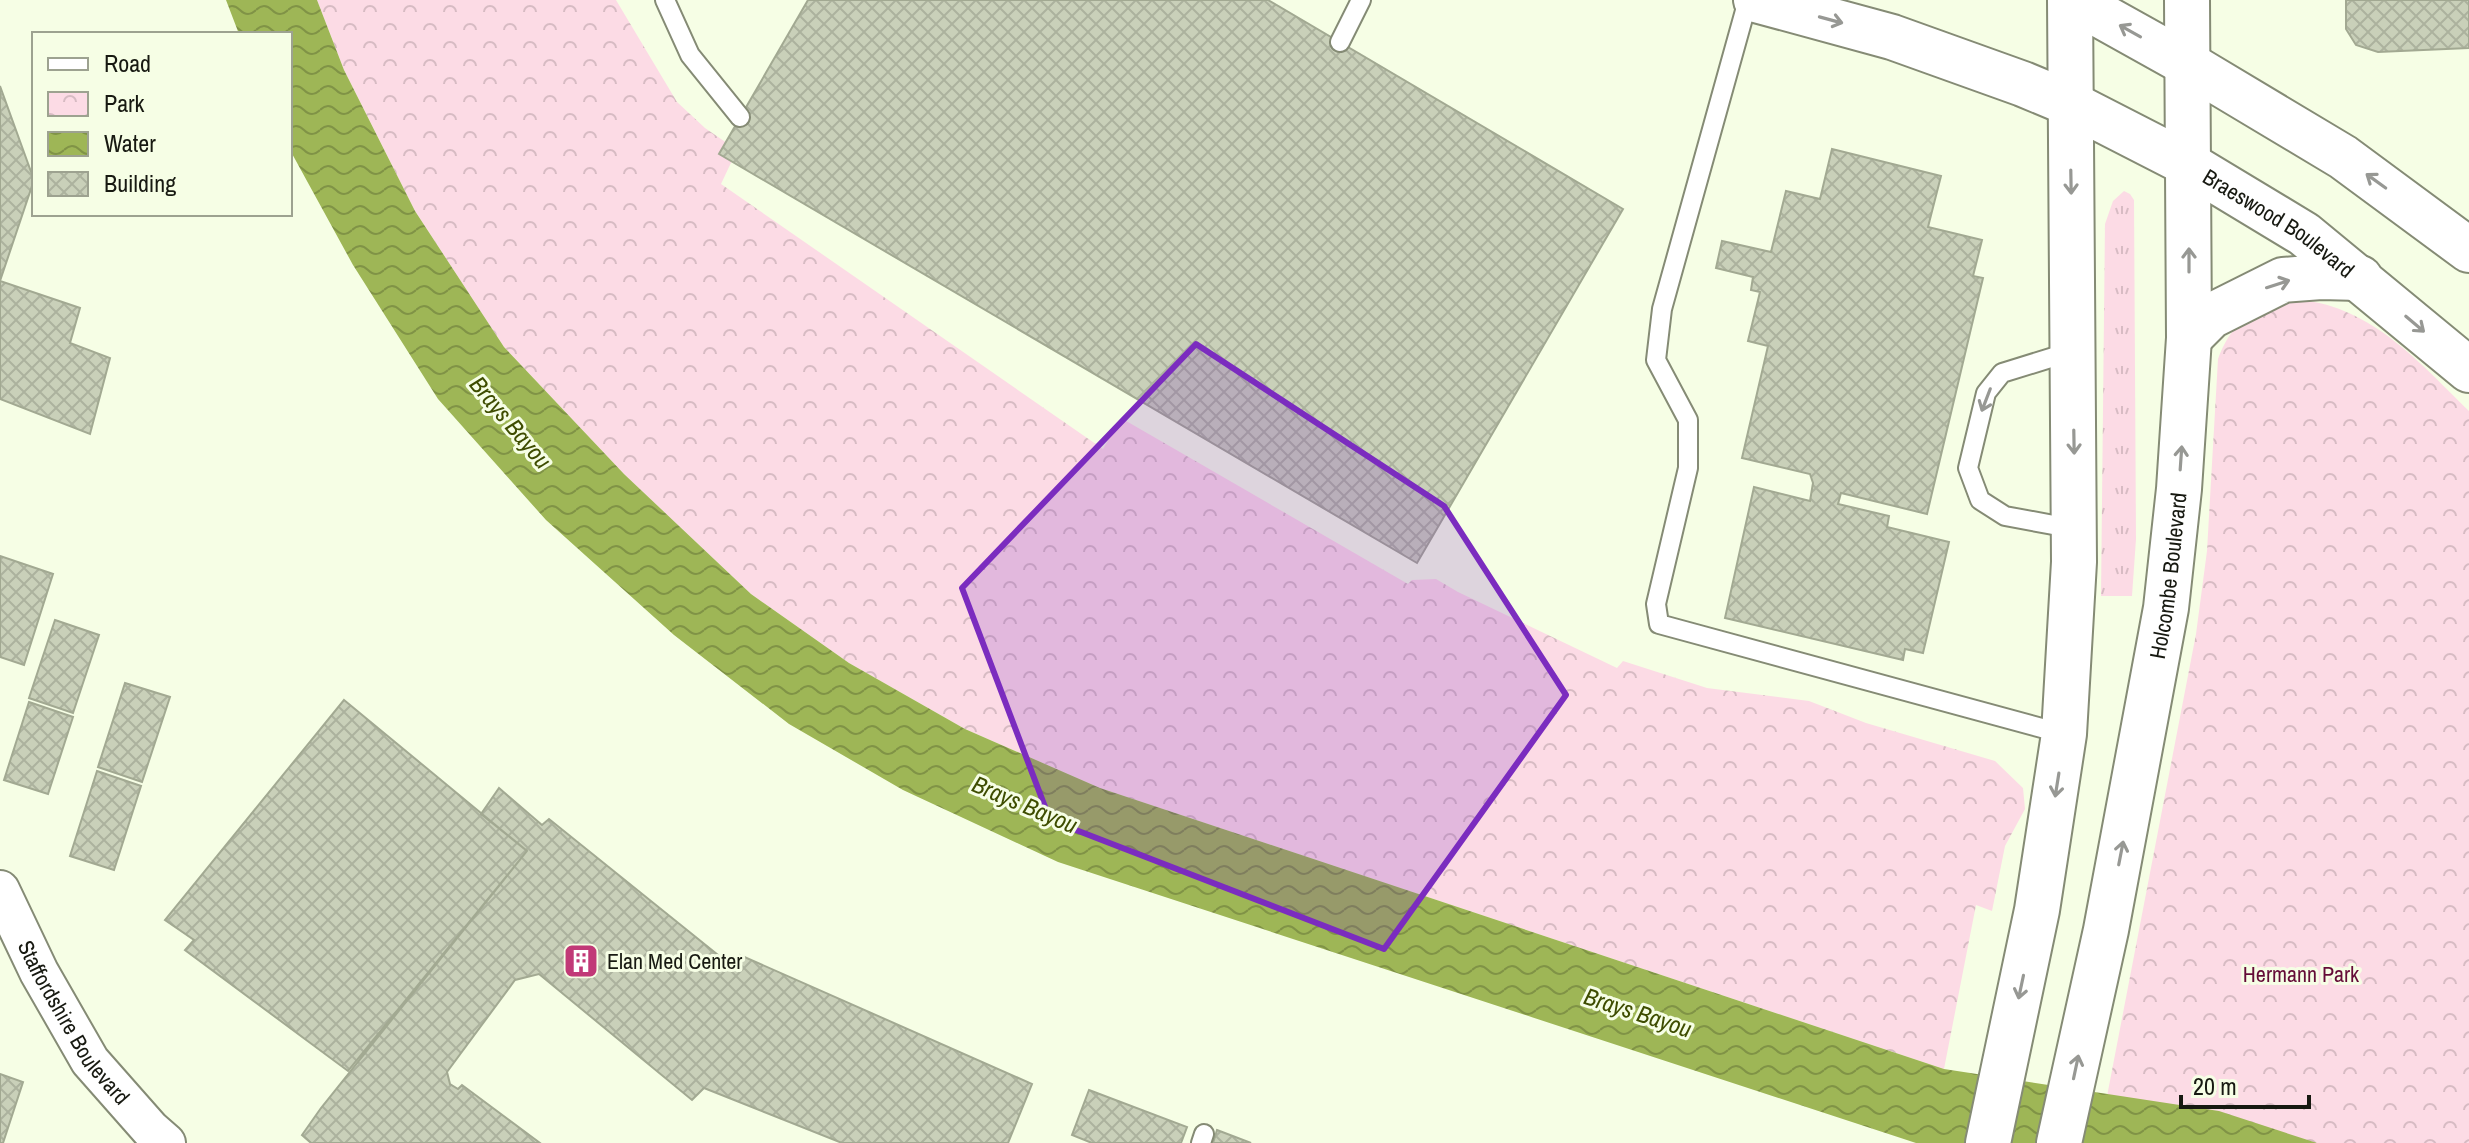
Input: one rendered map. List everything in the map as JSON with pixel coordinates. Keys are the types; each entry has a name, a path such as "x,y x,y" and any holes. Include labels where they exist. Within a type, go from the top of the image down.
{"main road":[{"name":"Braeswood Boulevard","path":"1756,0 1892,37 2071,104 2188,164 2304,234 2469,370"},
{"path":"1988,1143 2037,910 2064,734 2075,529 2072,0 2186,63 2343,157 2469,250"},
{"name":"Holcombe Boulevard","path":"2059,1143 2106,930 2166,608 2179,489 2189,338 2187,0"},
{"path":"2189,338 2211,316 2283,280 2360,278"}],"street":[{"name":"Staffordshire Boulevard","path":"0,890 39,972 90,1061 166,1143"}],"lane":[{"path":"665,0 690,55 740,117"},
{"path":"1340,42 1361,0"},
{"path":"1748,0 1662,309 1656,360 1688,420 1688,468 1656,604 1659,624 2064,734"},
{"path":"2073,351 2002,373 1986,393 1968,468 1980,500 2005,516 2075,529"}],"highlighted area":[{"path":"1196,344 1444,506 1566,695 1384,949 1050,820 962,588"}],"green space":[{"path":"317,0 616,0 677,102 705,128 737,150 721,184 1103,449 1121,418 1408,584 1412,580 1436,579 1617,668 1623,661 1707,688 1809,701 1866,723 1995,761 2023,788 2025,809 2005,846 1992,911 1976,905 1944,1069 1100,788 965,729 849,663 751,594 624,474 504,347 415,211 344,70"},
{"path":"2124,191 2134,200 2136,539 2132,596 2101,596 2105,224 2113,201"},
{"name":"Hermann Park","path":"2301,300 2327,305 2373,326 2394,340 2469,411 2469,1143 2098,1143 2196,634 2207,551 2218,359 2237,327 2268,310"}],"water":[{"name":"Brays Bayou","path":"226,0 317,0 344,70 415,211 504,347 624,474 751,594 849,663 965,729 1100,788 1944,1069 2219,1111 2317,1143 1916,1143 1058,862 903,790 789,724 674,635 546,520 438,399 353,265 292,154 292,32 238,32"}],"building":[{"path":"808,0 1268,0 1623,209 1417,563 719,154"},
{"path":"2346,0 2469,0 2469,48 2378,52 2356,45 2346,29"},
{"path":"0,86 32,174 32,186 0,281"},
{"path":"1832,149 1941,176 1928,227 1982,240 1973,276 1983,278 1927,514 1841,493 1838,504 1889,516 1887,527 1949,542 1923,653 1905,649 1903,660 1725,618 1754,487 1810,501 1813,483 1810,474 1742,458 1768,346 1748,341 1760,292 1751,290 1753,277 1716,268 1722,241 1771,252 1786,191 1820,199"},
{"path":"0,281 80,308 70,343 110,358 90,434 0,399"},
{"path":"0,556 53,574 24,665 0,657"},
{"path":"55,620 99,635 73,713 29,698"},
{"path":"125,683 170,697 142,782 98,767"},
{"path":"344,700 527,851 348,1071 185,950 194,940 165,920"},
{"path":"29,702 73,717 48,794 4,780"},
{"path":"97,771 141,786 114,870 70,856"},
{"name":"Elan Med Center","path":"499,788 542,825 549,819 733,967 740,955 1032,1084 1008,1143 842,1143 704,1088 692,1100 539,974 515,980 447,1072 450,1084 458,1089 462,1085 540,1143 311,1143 302,1135 321,1108 527,851 481,814"},
{"path":"0,1074 23,1082 3,1143 0,1143"},
{"path":"1089,1090 1187,1127 1181,1143 1092,1143 1072,1135"},
{"path":"1217,1130 1251,1143 1213,1143"}],"place":[{"name":"Elan Med Center","path":"581,961"}]}
